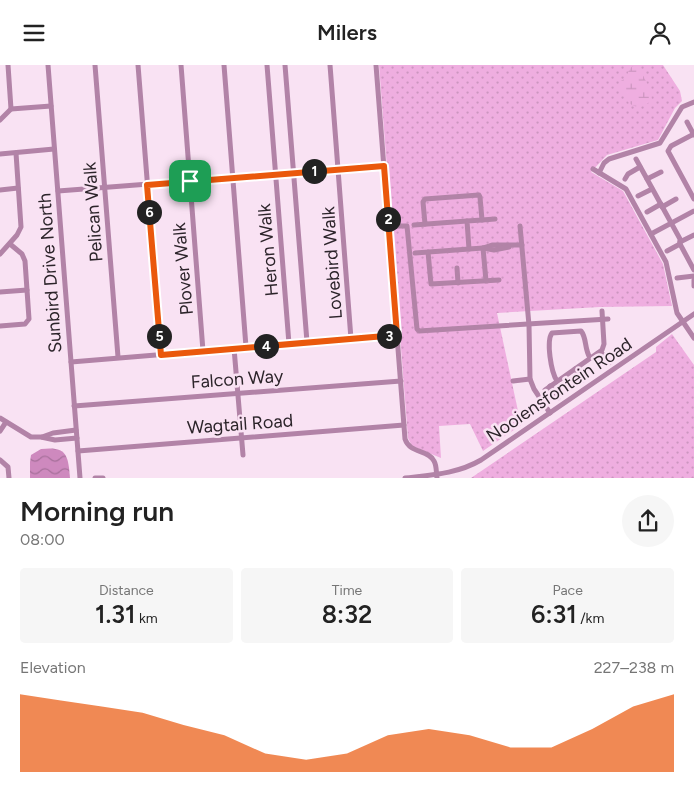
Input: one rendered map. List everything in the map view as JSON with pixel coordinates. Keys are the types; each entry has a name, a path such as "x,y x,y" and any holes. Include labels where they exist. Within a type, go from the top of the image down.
{"street":[{"path":"8,65 11,109"},
{"name":"Sunbird Drive North","path":"48,65 80,478"},
{"name":"Pelican Walk","path":"95,65 118,357"},
{"path":"138,65 161,355"},
{"name":"Plover Walk","path":"181,65 203,351"},
{"path":"224,65 246,347"},
{"name":"Heron Walk","path":"267,65 289,344"},
{"path":"285,65 306,342"},
{"name":"Lovebird Walk","path":"330,65 351,339"},
{"path":"376,65 404,425 407,444 412,449 432,458 435,463 436,476"},
{"path":"599,173 604,163 609,159 660,143 682,107 694,101"},
{"path":"0,120 11,109 51,106"},
{"path":"687,122 694,135 671,146 668,151 694,199"},
{"path":"0,154 54,149"},
{"path":"0,254 20,232 21,227 16,153"},
{"path":"636,159 694,270"},
{"path":"58,191 384,166"},
{"path":"625,179 628,174 640,167"},
{"path":"592,169 626,189 666,263 676,309 694,338"},
{"path":"647,179 661,172"},
{"path":"688,187 694,184"},
{"path":"0,190 18,188"},
{"path":"638,196 652,189"},
{"path":"425,224 424,200 478,195 480,197 482,220"},
{"path":"647,212 676,199"},
{"path":"651,235 694,211"},
{"path":"414,225 495,219"},
{"path":"467,221 469,249"},
{"path":"388,227 407,226 418,331 605,319"},
{"path":"520,226 528,325 530,379 534,389 550,413"},
{"path":"667,251 694,235"},
{"path":"0,326 22,324 29,321 24,257 10,244"},
{"path":"415,253 483,248 498,245 522,245"},
{"path":"483,248 486,281"},
{"path":"428,252 431,285 499,281"},
{"path":"457,268 458,283"},
{"path":"677,279 694,276"},
{"path":"694,280 694,286"},
{"path":"0,292 27,290"},
{"path":"545,390 600,351 604,346 605,319 602,311"},
{"name":"Nooiensfontein Road","path":"405,478 436,476 477,463 694,314"},
{"path":"557,381 552,370 549,338 552,333 582,331 586,351 590,358"},
{"path":"71,362 397,335"},
{"path":"234,348 242,455"},
{"path":"600,351 609,363"},
{"path":"575,369 583,381"},
{"path":"513,381 530,379"},
{"name":"Falcon Way","path":"74,406 401,381"},
{"path":"550,386 558,398"},
{"path":"0,418 28,436 55,440 77,438"},
{"path":"0,431 6,422"},
{"name":"Wagtail Road","path":"78,451 404,425"},
{"path":"41,437 53,433 76,430"},
{"path":"0,461 8,467 9,478"},
{"path":"95,478 103,478"}],"green space":[{"path":"379,65 663,65 680,91 682,101 675,108 658,140 607,155 591,172 623,191 663,264 672,306 600,307 497,313 521,425 483,451 470,424 439,426 441,458 412,446 408,438"},
{"path":"633,66 639,68 649,87 652,100 646,105 635,106 630,104 621,89 619,82 626,78"},
{"path":"672,334 694,365 694,478 471,478 656,352 656,347"}],"water":[{"path":"41,449 56,449 64,454 67,458 70,478 30,478 31,455"}],"route":[{"path":"384,166 397,335 161,355 147,185 190,181 384,166"}]}
